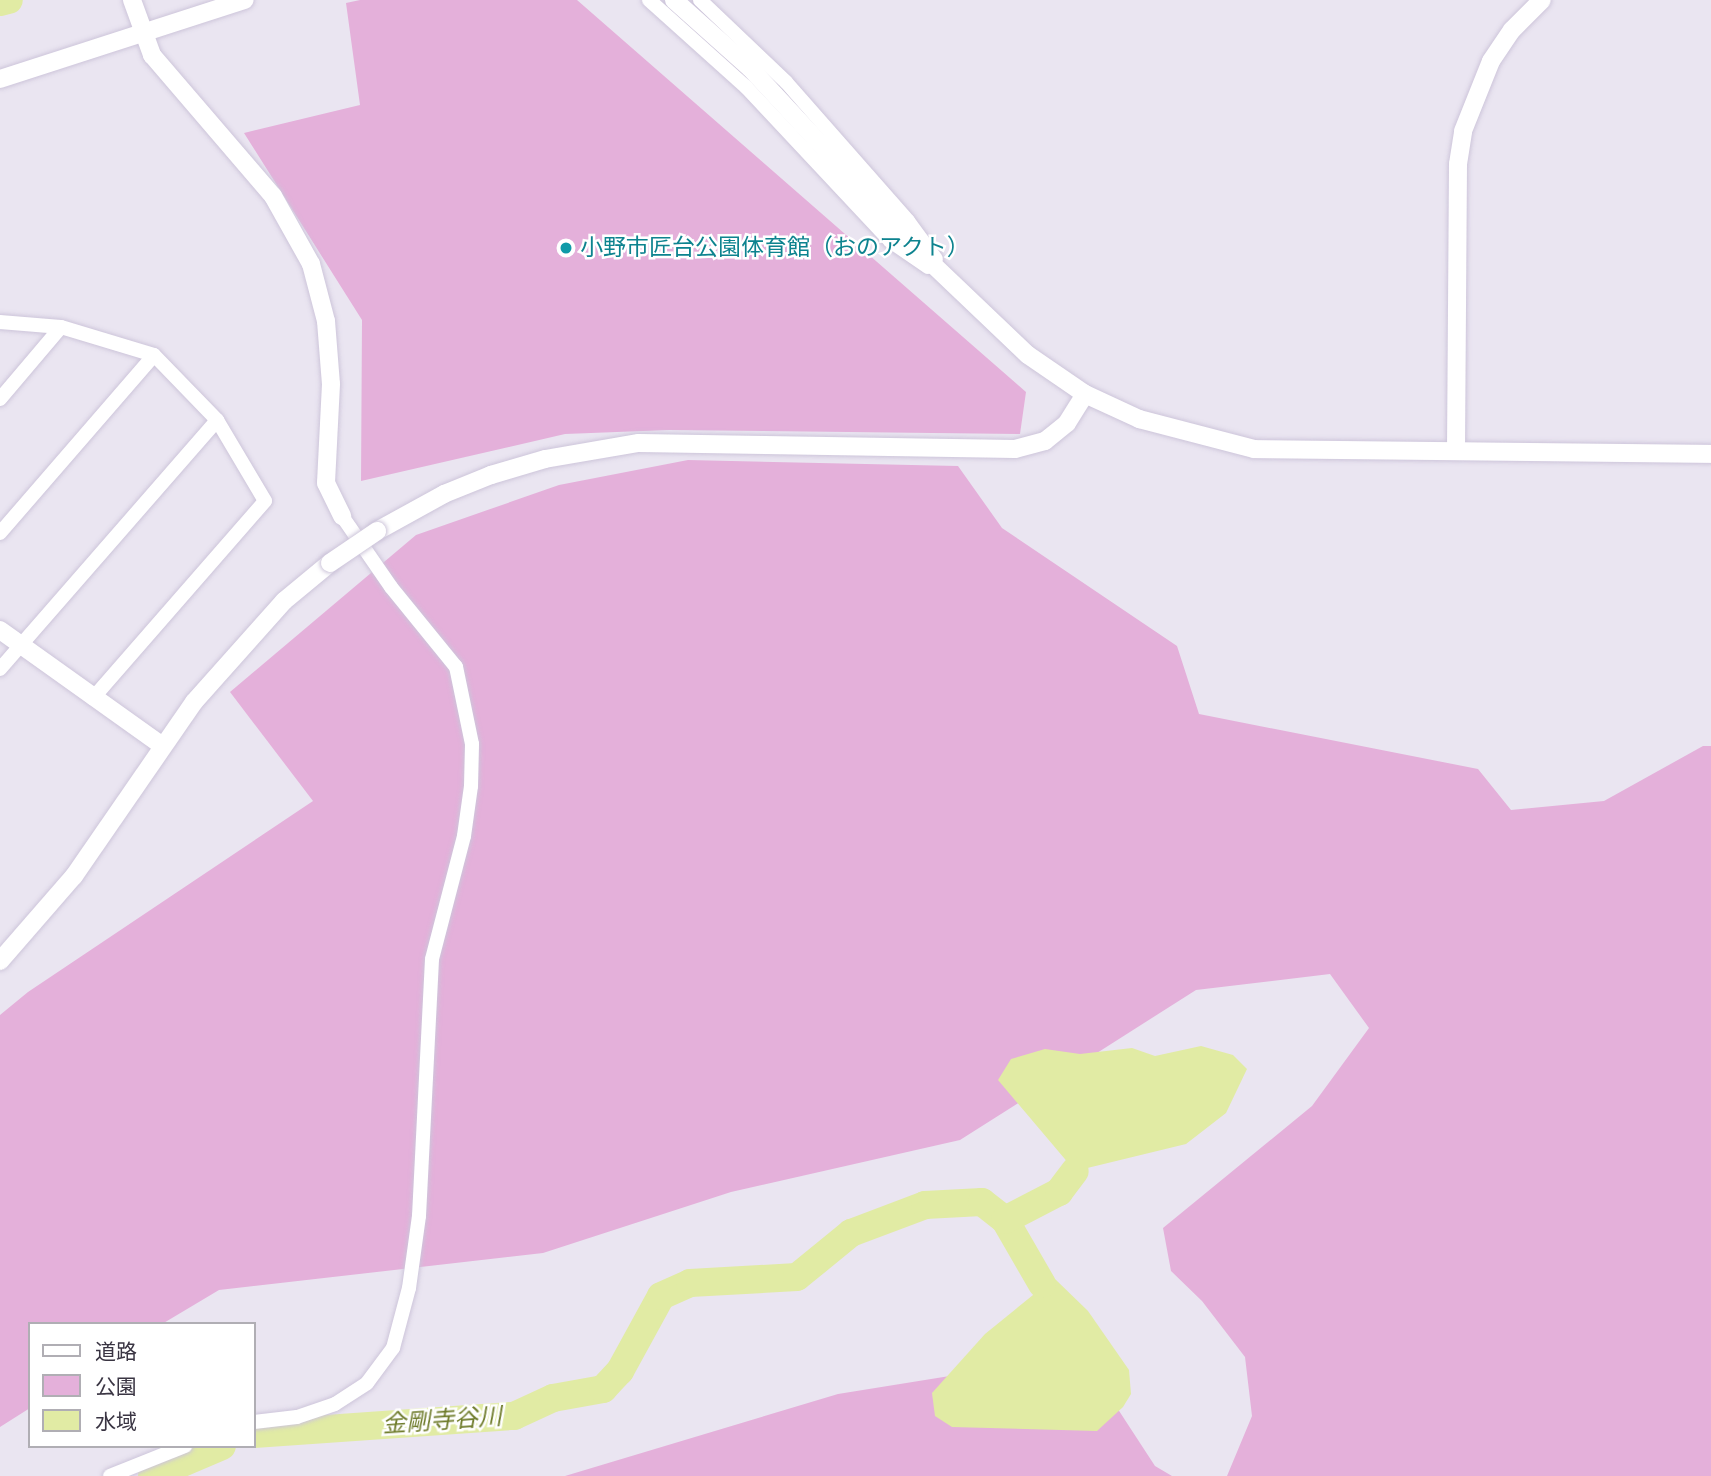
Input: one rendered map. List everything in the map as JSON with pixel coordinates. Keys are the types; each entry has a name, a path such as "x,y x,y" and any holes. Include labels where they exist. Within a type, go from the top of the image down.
{"street":[{"path":"132,0 142,34 152,55 273,196 311,264 326,320 331,384 326,483 342,516 391,587 456,667 472,744 471,786 464,836 432,959 419,1216 409,1288 393,1348 367,1383 335,1404 297,1417 256,1422"},
{"path":"0,79 245,0"},
{"path":"649,0 746,86 890,241 953,283"},
{"path":"674,0 750,68 953,283 1028,355 1085,394 1139,419 1254,449 1711,454"},
{"path":"700,0 818,117 908,221 953,283"},
{"path":"1455,450 1458,164 1463,131 1491,61 1512,30 1542,0"},
{"path":"0,322 61,327 154,355 217,420 265,501 93,698"},
{"path":"0,399 61,327"},
{"path":"0,533 154,355"},
{"path":"0,961 74,876 161,745 268,619 330,563 377,531 444,494 491,475 545,459 639,443 1015,449 1045,441 1067,423 1085,394"},
{"path":"0,669 217,420"},
{"path":"0,630 161,745"},
{"path":"110,1476 180,1448"}],"green space":[{"path":"360,0 577,0 1026,392 1020,434 669,430 565,434 361,481 362,320 244,133 360,105 346,3"},
{"path":"688,460 958,466 1002,528 1177,646 1199,714 1478,769 1511,810 1604,801 1703,746 1711,746 1711,1476 1227,1476 1252,1416 1245,1357 1202,1301 1171,1271 1163,1228 1312,1106 1369,1028 1330,974 1196,990 960,1140 731,1192 543,1253 219,1290 165,1322 28,1322 28,1409 0,1427 0,1015 28,992 313,801 230,692 416,535 559,485"},
{"path":"1036,1362 1110,1397 1155,1466 1172,1476 565,1476 838,1394"}],"water":[{"path":"1201,1046 1233,1055 1247,1069 1226,1113 1186,1144 1075,1171 998,1080 1011,1059 1045,1049 1080,1054 1132,1048 1155,1056"},
{"path":"1054,1278 1088,1311 1129,1370 1131,1394 1123,1407 1097,1431 952,1427 935,1416 932,1393 985,1334"}],"waterway":[{"path":"0,2 9,0"},
{"name":"金剛寺谷川","path":"256,1434 514,1416 553,1398 603,1389 620,1371 661,1296 690,1283 797,1277 851,1233 925,1205 982,1202 1005,1220 1059,1192 1075,1171"},
{"name":"金剛寺谷川","path":"1005,1220 1042,1284"},
{"name":"金剛寺谷川","path":"152,1476 217,1448"}],"place":[{"name":"小野市匠台公園体育館（おのアクト）","path":"566,248"}]}
